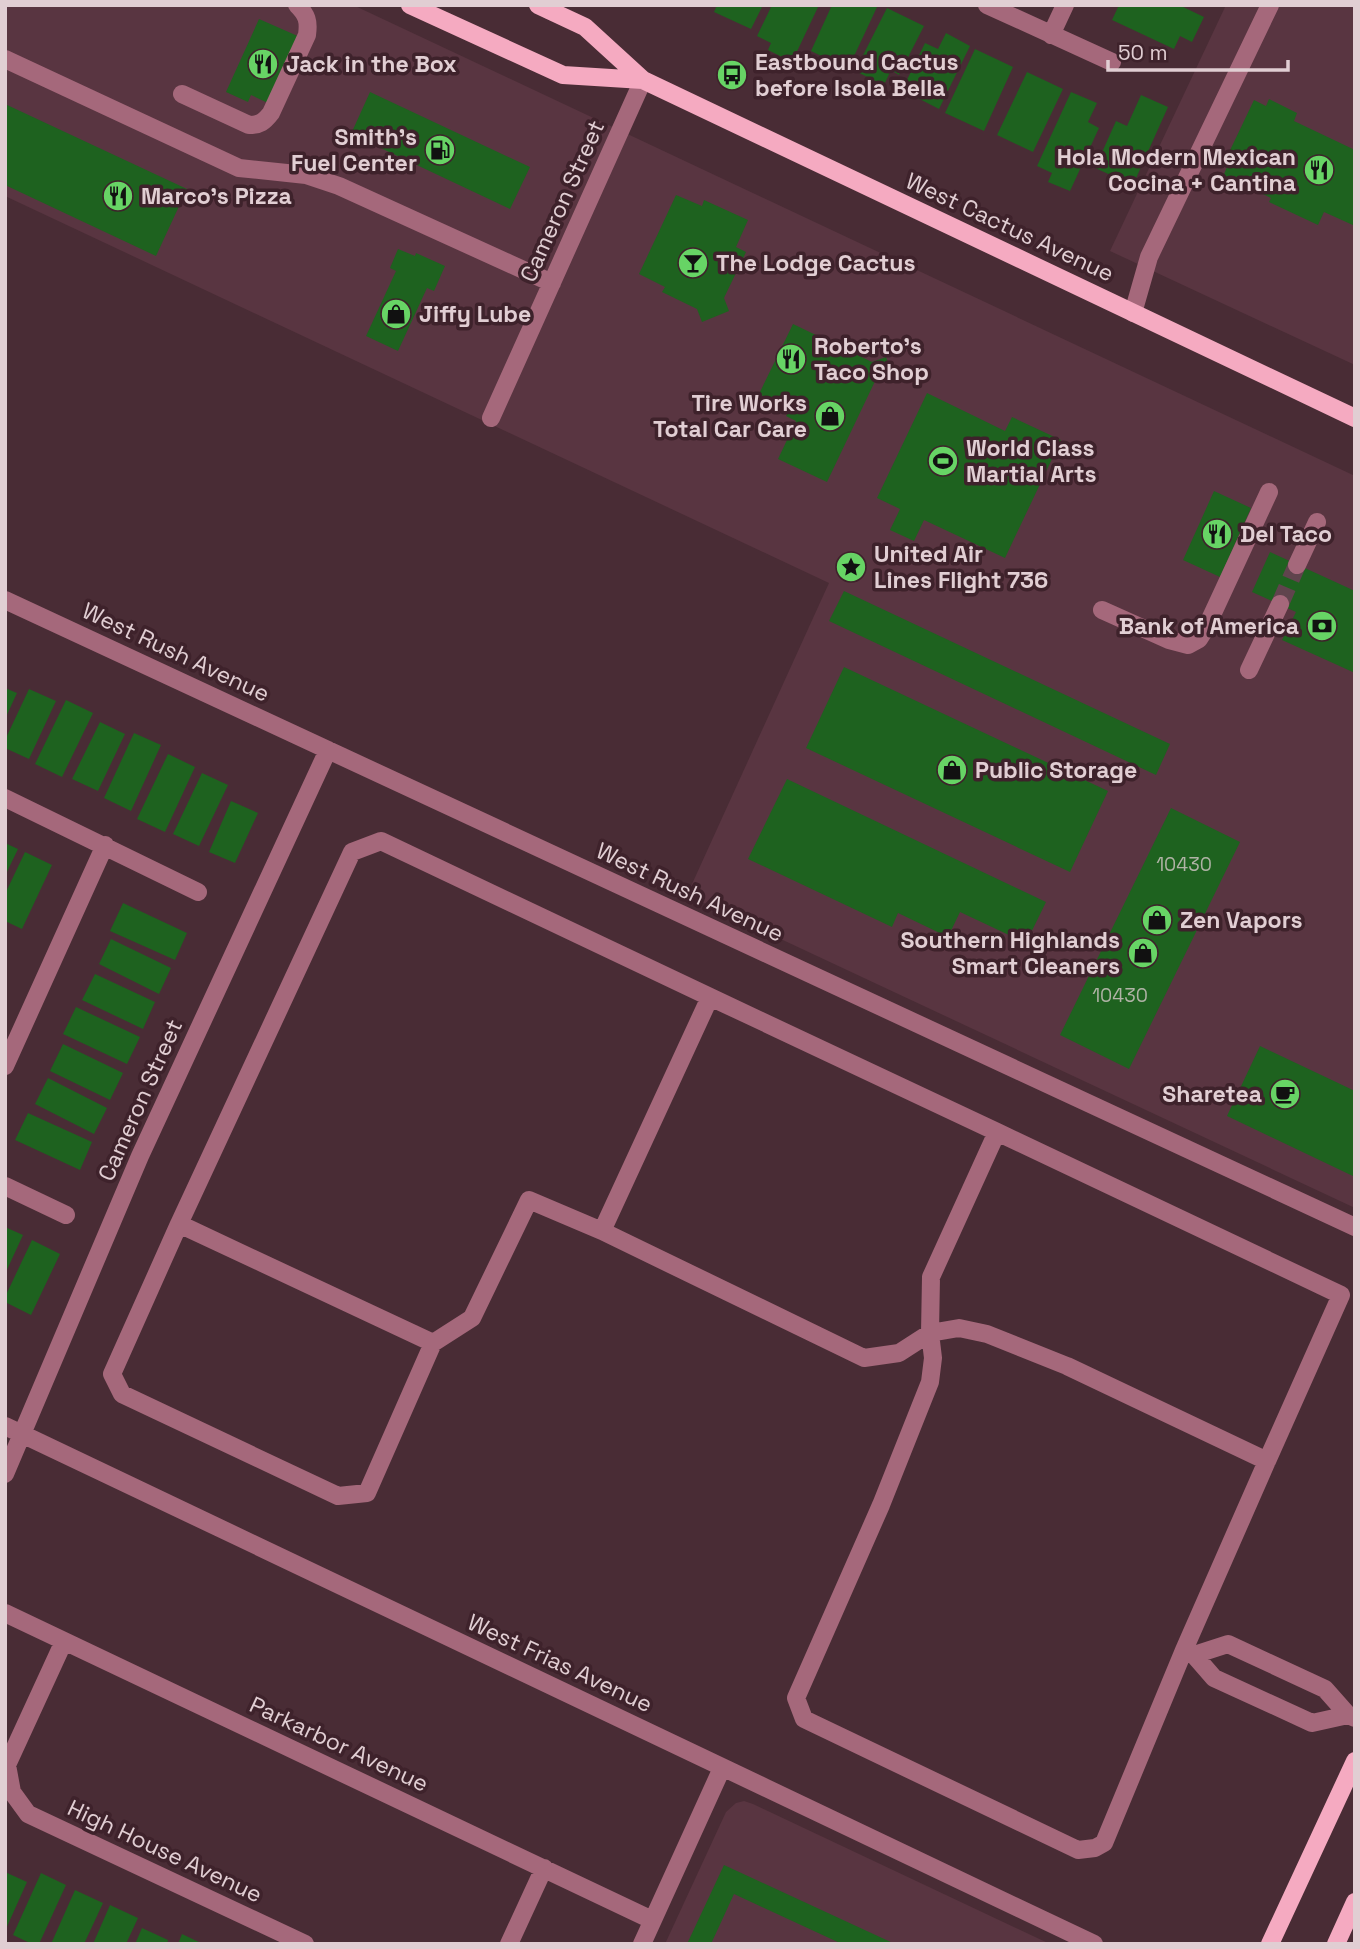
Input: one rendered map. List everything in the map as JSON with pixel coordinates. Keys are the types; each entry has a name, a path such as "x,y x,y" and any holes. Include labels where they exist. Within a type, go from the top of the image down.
{"main road":[{"name":"West Cactus Avenue","path":"410,5 563,75 643,80"},
{"name":"West Cactus Avenue","path":"538,5 585,27 643,80 1355,418"},
{"path":"1270,1944 1355,1761"},
{"path":"1336,1944 1355,1902"}],"street":[{"path":"183,94 249,125 264,122 271,113 307,35 309,22 297,5"},
{"path":"987,5 1112,62"},
{"path":"1051,35 1065,5"},
{"path":"1133,313 1149,257 1270,5"},
{"path":"5,59 239,168 306,175 339,186 552,283"},
{"name":"Cameron Street","path":"491,418 643,80"},
{"path":"1102,610 1169,640 1188,645 1199,639 1269,492"},
{"path":"1297,565 1317,522"},
{"name":"West Rush Avenue","path":"5,600 1355,1227"},
{"path":"1249,670 1280,604"},
{"name":"Cameron Street","path":"5,1474 13,1430 328,750"},
{"path":"5,798 198,892"},
{"path":"997,1132 931,1277 930,1334 933,1358 930,1382 881,1505 796,1698 804,1719 1078,1850 1095,1849 1104,1843 1189,1653 1267,1461 1341,1295 997,1132 710,997 381,841 352,852 179,1223 112,1374 122,1394 338,1496 367,1493 433,1343 472,1318 530,1200 602,1231 864,1358 899,1353 930,1334 959,1328 987,1334 1067,1366 1267,1461"},
{"path":"5,1066 105,845"},
{"path":"602,1231 710,997"},
{"path":"5,1186 66,1215"},
{"path":"179,1223 433,1343"},
{"name":"West Frias Avenue","path":"13,1430 1094,1944"},
{"name":"Parkarbor Avenue","path":"5,1613 652,1920"},
{"name":"High House Avenue","path":"64,1641 7,1765 12,1792 28,1814 305,1944"},
{"path":"1189,1653 1228,1644 1325,1689 1351,1717"},
{"path":"1189,1653 1213,1678 1312,1723 1351,1717"},
{"path":"642,1944 722,1768"},
{"path":"509,1944 544,1868"}],"shaded area":[{"path":"5,5 353,5 1355,476 1355,1208 687,895 829,583 5,196"},
{"path":"1226,5 1355,5 1355,365 1110,251"},
{"path":"744,1801 1050,1944 665,1944 726,1812 736,1803"}],"building":[{"path":"717,5 763,5 751,29 714,12"},
{"path":"772,5 819,5 792,62 768,50 771,43 757,36"},
{"path":"832,5 878,5 848,69 811,51"},
{"path":"1119,5 1179,5 1204,17 1192,42 1180,36 1174,49 1112,20"},
{"path":"887,8 924,26 899,75 891,70 884,85 855,71"},
{"name":"Jack in the Box","path":"259,19 300,37 270,104 251,95 248,102 226,92"},
{"path":"946,33 970,46 939,109 902,90 925,43 938,49"},
{"path":"975,49 1013,67 984,131 945,113"},
{"path":"1027,72 1063,89 1033,152 997,135"},
{"name":"Smith's Fuel Center","path":"370,92 530,167 510,209 351,134"},
{"path":"1071,92 1097,103 1088,122 1099,128 1070,191 1048,182 1052,173 1037,166"},
{"path":"1141,95 1168,107 1133,185 1095,168 1116,121 1127,126"},
{"path":"1269,99 1297,113 1294,121 1355,150 1355,226 1324,212 1318,225 1269,202 1271,198 1248,187 1246,191 1222,179 1227,167 1223,165 1254,100 1266,106"},
{"path":"5,104 187,189 156,256 5,185"},
{"name":"The Lodge Cactus","path":"676,195 702,206 704,200 748,220 736,247 746,252 724,298 729,311 702,322 697,309 662,292 665,287 639,274"},
{"name":"Jiffy Lube","path":"398,249 415,256 416,253 445,266 434,291 427,288 398,351 366,336 396,271 390,268"},
{"path":"793,324 872,362 886,357 892,373 877,377 827,482 778,459 796,421 786,416 790,409 759,394"},
{"path":"927,393 1005,431 1012,417 1061,440 1005,558 924,520 914,541 890,530 900,509 877,498"},
{"name":"Del Taco","path":"1214,491 1251,508 1220,577 1183,560"},
{"name":"Bank of America","path":"1270,552 1355,591 1355,673 1282,640 1296,612 1252,592"},
{"path":"844,591 1170,744 1156,775 829,621"},
{"path":"844,667 1108,791 1070,872 806,748"},
{"path":"5,688 17,693 5,719"},
{"path":"29,689 56,701 29,759 5,748 5,740"},
{"path":"66,700 93,713 62,777 35,764"},
{"path":"100,722 125,734 98,791 72,779"},
{"path":"134,733 161,745 131,811 104,798"},
{"path":"168,754 195,767 165,832 137,819"},
{"path":"202,773 228,785 199,846 173,834"},
{"path":"787,779 1046,902 1026,943 960,912 948,937 898,913 892,927 748,859"},
{"path":"231,801 258,813 235,863 209,852"},
{"path":"1171,808 1240,842 1129,1069 1060,1035"},
{"path":"5,843 18,849 5,876"},
{"path":"25,852 52,865 22,929 5,921 5,894"},
{"path":"123,903 187,933 175,960 110,931"},
{"path":"111,939 171,968 159,994 99,964"},
{"path":"95,974 155,1002 143,1029 82,1000"},
{"path":"76,1007 140,1037 127,1064 63,1034"},
{"path":"63,1044 123,1073 110,1100 50,1071"},
{"path":"1260,1046 1355,1091 1355,1177 1227,1116"},
{"path":"48,1078 107,1108 94,1134 35,1104"},
{"path":"28,1113 92,1142 80,1170 15,1140"},
{"path":"5,1227 23,1235 5,1274"},
{"path":"32,1240 60,1254 31,1315 5,1302 5,1297"},
{"path":"724,1865 895,1944 842,1944 734,1894 711,1944 687,1944"},
{"path":"5,1872 27,1882 5,1931"},
{"path":"41,1873 66,1885 39,1944 32,1944 13,1935"},
{"path":"75,1890 103,1903 84,1944 51,1944"},
{"path":"110,1905 138,1918 126,1944 93,1944"},
{"path":"142,1928 168,1940 167,1944 135,1944"},
{"path":"182,1934 203,1944 178,1944"}],"tunnel":[{"path":"1280,604 1297,565"}],"place":[{"name":"Jack in the Box","path":"263,64"},
{"name":"Eastbound Cactus before Isola Bella","path":"732,75"},
{"name":"Smith's Fuel Center","path":"440,150"},
{"name":"Hola Modern Mexican Cocina + Cantina","path":"1319,170"},
{"name":"Marco's Pizza","path":"118,196"},
{"name":"The Lodge Cactus","path":"693,263"},
{"name":"Jiffy Lube","path":"396,314"},
{"name":"Roberto's Taco Shop","path":"791,359"},
{"name":"Tire Works Total Car Care","path":"830,416"},
{"name":"World Class Martial Arts","path":"943,461"},
{"name":"Del Taco","path":"1217,534"},
{"name":"United Air Lines Flight 736","path":"851,567"},
{"name":"Bank of America","path":"1322,626"},
{"name":"Public Storage","path":"952,770"},
{"name":"Zen Vapors","path":"1157,920"},
{"name":"Southern Highlands Smart Cleaners","path":"1143,953"},
{"name":"Sharetea","path":"1285,1094"}]}
